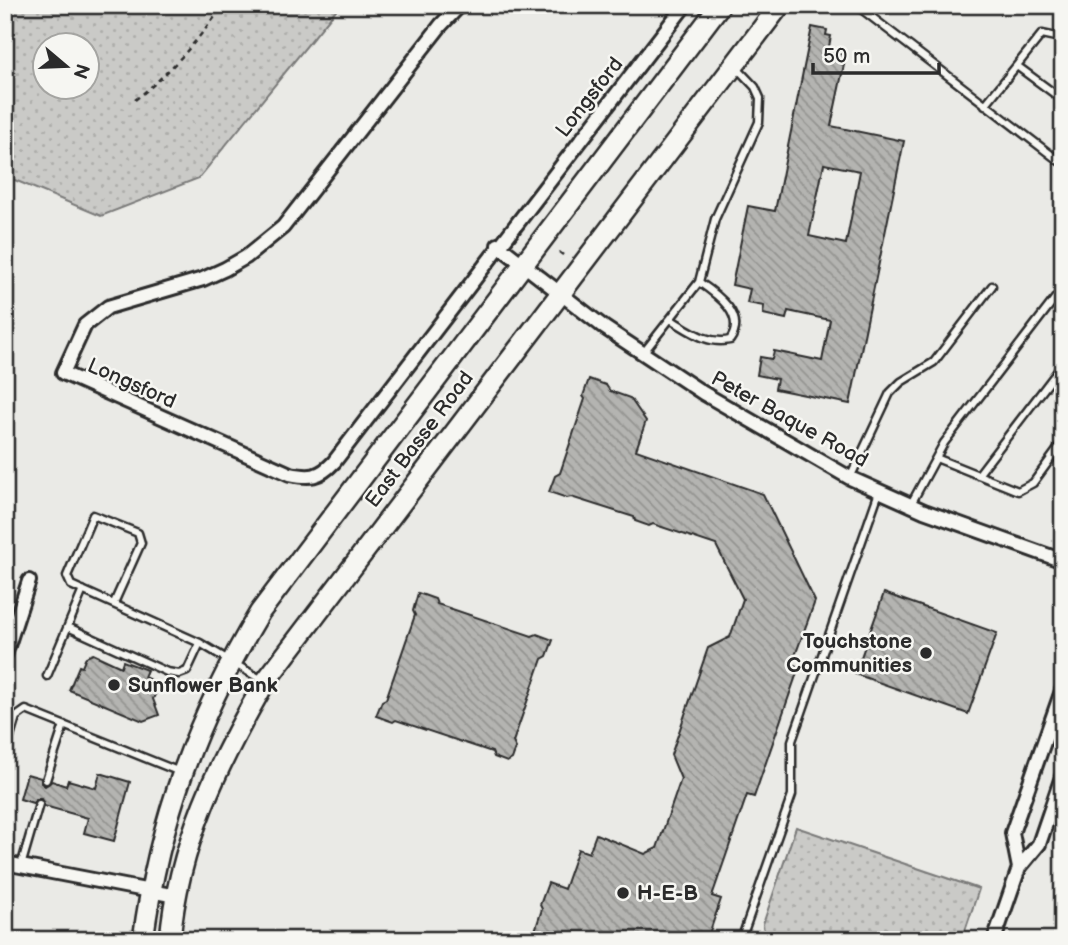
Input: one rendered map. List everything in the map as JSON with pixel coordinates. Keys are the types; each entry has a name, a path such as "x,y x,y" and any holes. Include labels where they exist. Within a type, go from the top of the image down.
{"main road":[{"name":"East Basse Road","path":"143,940 149,891 166,819 182,773 205,711 260,612 720,5"},
{"name":"East Basse Road","path":"170,940 187,848 204,800 230,742 265,682 780,5"}],"street":[{"name":"Longsford","path":"460,5 441,25 283,227 256,250 203,279 108,306 85,325 63,373 290,474 309,478 318,476 334,462 685,5"},
{"path":"498,246 523,265"},
{"name":"Peter Baque Road","path":"523,265 605,328 703,393 850,478 1063,561"},
{"path":"5,655 29,581"},
{"path":"1019,868 1012,833 1063,688"},
{"path":"994,940 1019,868 1039,844 1063,774"},
{"path":"5,863 176,896"}],"lane":[{"path":"856,5 1063,164"},
{"path":"985,105 1042,34 1056,37 1063,42"},
{"path":"644,352 699,282 715,219 759,122 760,98 747,77 734,66"},
{"path":"1017,66 1063,100"},
{"path":"670,319 700,337 719,342 730,340 735,332 735,321 727,305 699,282"},
{"path":"850,478 890,393 901,382 934,362 992,286"},
{"path":"911,504 944,443 1063,288"},
{"path":"978,475 1063,364"},
{"path":"936,458 1018,491 1033,483 1063,442"},
{"path":"741,940 792,795 792,741 880,490"},
{"path":"114,603 141,543 138,533 93,515 67,576 71,585 200,643 265,682"},
{"path":"47,676 83,590"},
{"path":"68,627 167,672 180,674 187,671 200,643"},
{"path":"5,754 16,717 26,710 182,773"},
{"path":"46,780 64,725"},
{"path":"21,866 39,804"}],"path":[{"path":"196,5 209,13 218,13"},
{"path":"135,100 180,60 224,5"}],"shaded area":[{"path":"5,5 340,5 199,178 101,216 5,176"},
{"path":"796,827 979,889 962,940 765,940 763,924"}],"building":[{"path":"812,27 827,30 826,35 831,36 828,52 846,55 831,126 904,141 850,404 775,389 777,379 757,375 760,357 772,359 774,351 822,361 830,320 788,311 786,319 763,314 764,306 747,303 750,289 732,285 748,206 775,211","holes":["824,164 860,171 846,244 809,236"]},
{"path":"589,379 630,398 646,421 636,450 763,494 815,601 792,664 799,667 754,797 747,795 712,896 721,899 707,940 532,940 548,883 564,889 578,849 589,853 596,834 645,854 657,848 681,779 671,755 708,648 730,637 743,599 716,545 653,524 649,526 635,521 634,517 549,492 555,476 560,473"},
{"path":"418,593 435,599 437,604 532,636 537,634 553,640 547,656 542,659 513,742 516,748 512,759 507,762 494,757 492,752 396,720 393,722 376,716 382,701 386,699 415,615 413,611"},
{"name":"Touchstone Communities","path":"884,593 997,633 968,714 855,674"},
{"name":"Sunflower Bank","path":"93,654 121,667 123,661 147,670 144,677 155,682 158,688 153,699 159,715 143,721 69,690 79,666 82,667 86,657"},
{"path":"100,773 130,782 114,841 84,833 88,818 44,806 41,799 33,803 20,799 27,774 41,778 41,783 45,786 52,781 66,786 68,780 96,788"}],"place":[{"name":"Touchstone Communities","path":"926,653"},
{"name":"Sunflower Bank","path":"114,685"},
{"name":"H-E-B","path":"623,893"}]}
